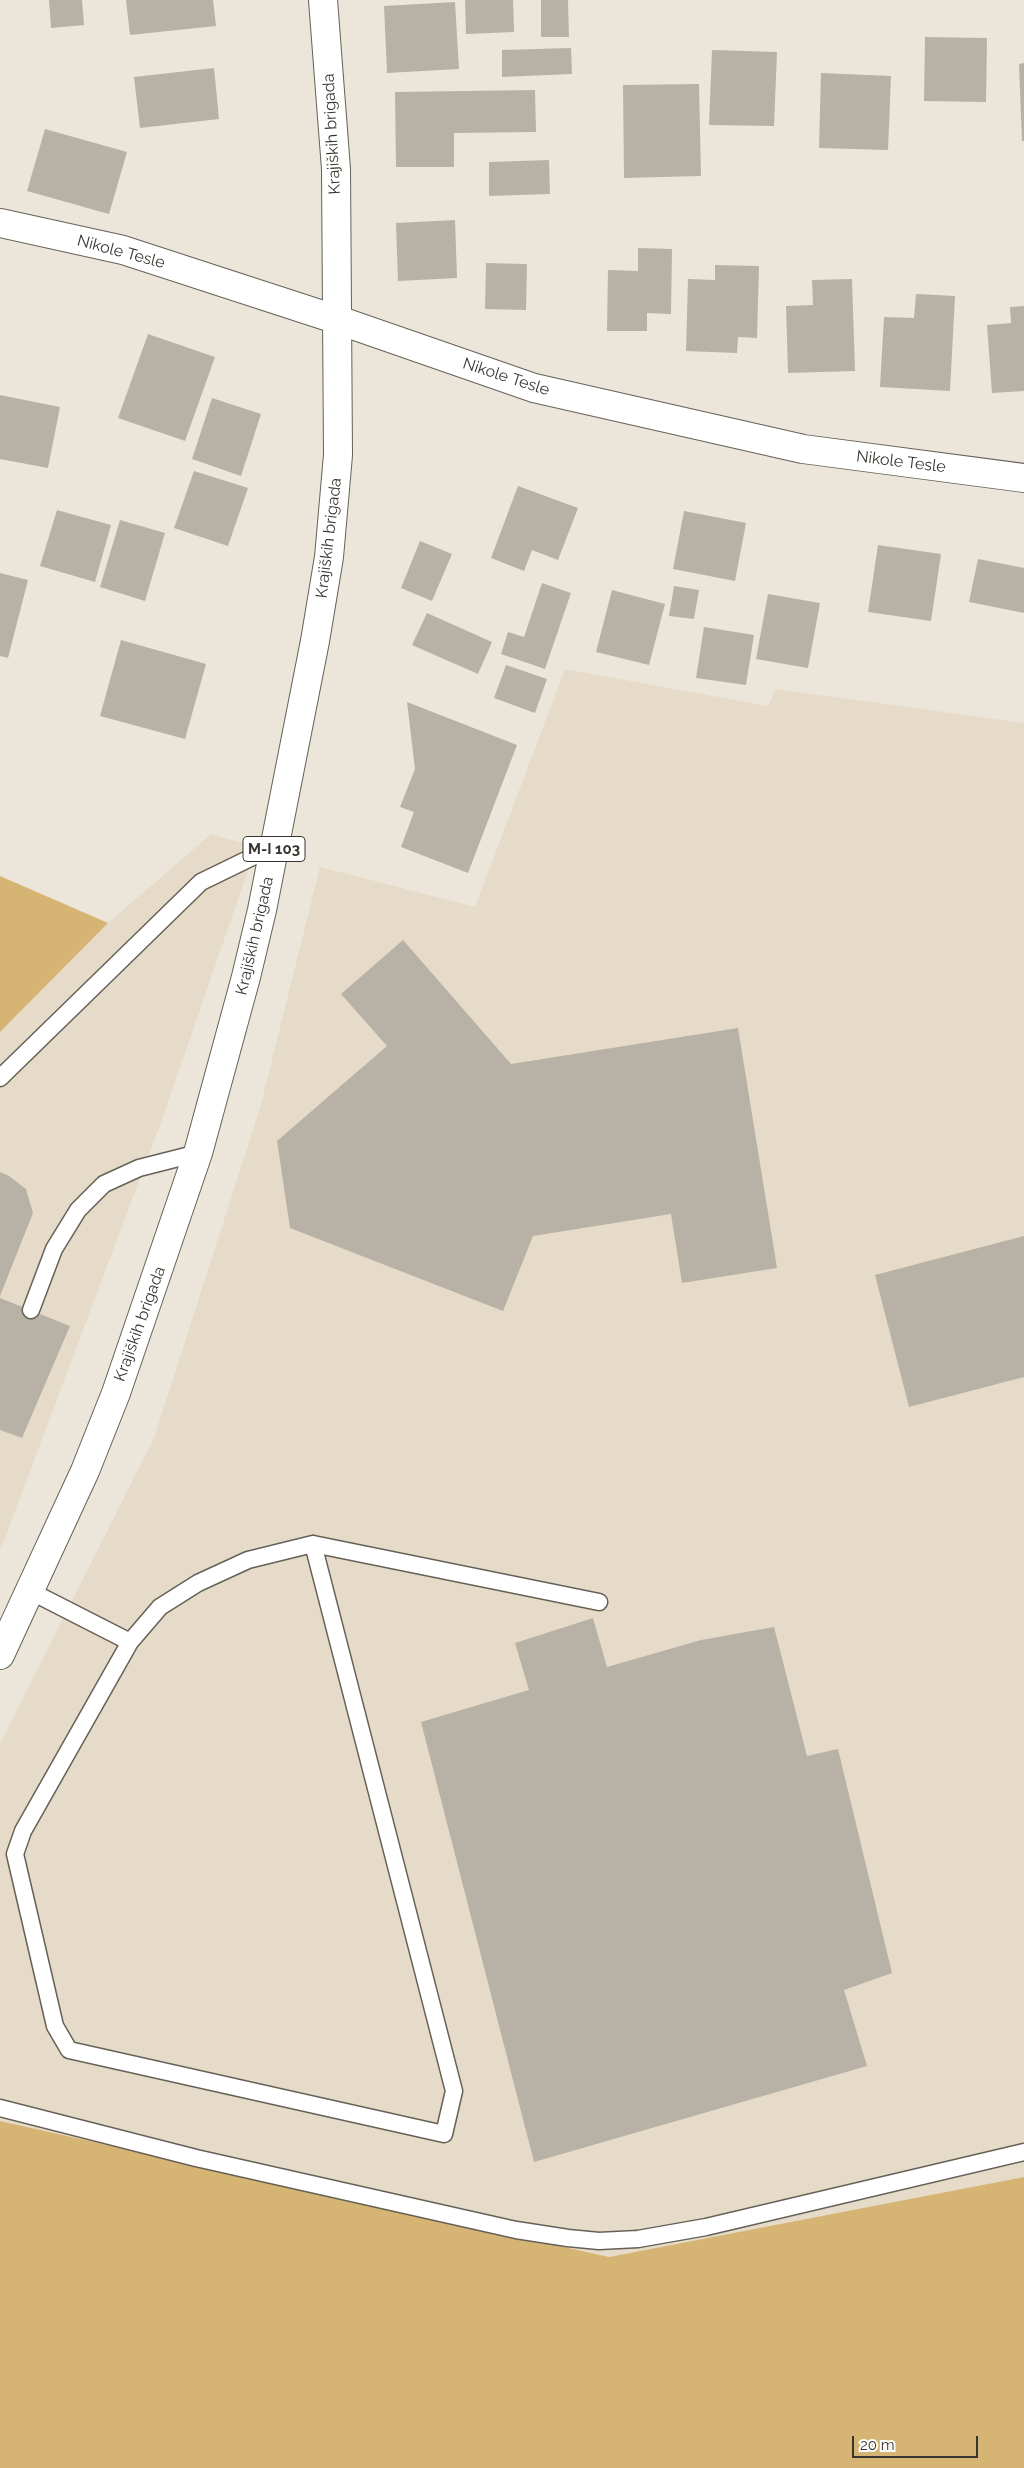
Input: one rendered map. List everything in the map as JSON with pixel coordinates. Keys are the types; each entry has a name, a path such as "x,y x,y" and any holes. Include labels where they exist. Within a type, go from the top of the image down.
{"main road":[{"name":"Krajiških brigada","path":"2,1637 30,1591 85,1471 116,1393 198,1153 246,978 275,846 315,641 329,557 338,455 336,169 323,0"},
{"name":"Nikole Tesle","path":"0,224 123,250 338,320 534,388 803,449 1024,478"}],"lane":[{"path":"0,1078 201,882 275,846"},
{"path":"31,1310 54,1249 78,1210 104,1184 139,1168 198,1153"},
{"path":"312,1544 454,2091 444,2134 69,2050 55,2026 15,1854 23,1831 130,1642 160,1607 198,1584 248,1560 312,1544 599,1602"},
{"path":"30,1591 130,1642"},
{"path":"0,2108 196,2158 506,2228 599,2241 638,2239 706,2227 1024,2152"}],"shaded area":[{"path":"565,669 768,706 776,689 1024,723 1024,2177 609,2257 0,2121 0,1744 154,1438 260,1108 320,867 475,907"},
{"path":"211,834 256,847 163,1117 0,1551 0,1032 108,923"},
{"path":"0,876 108,923 0,1032"},
{"path":"0,2121 609,2257 1024,2177 1024,2468 0,2468"}],"building":[{"path":"49,0 82,0 84,25 51,28"},
{"path":"126,0 213,0 216,26 130,35"},
{"path":"465,0 513,0 514,32 466,34"},
{"path":"541,0 568,0 569,37 541,37"},
{"path":"455,2 459,69 387,73 384,6"},
{"path":"925,37 987,38 986,102 924,101"},
{"path":"571,48 572,74 502,77 502,50"},
{"path":"712,50 777,52 774,126 709,125"},
{"path":"1024,63 1024,141 1022,141 1019,64"},
{"path":"214,68 219,119 140,128 134,77"},
{"path":"821,73 891,76 888,150 819,148"},
{"path":"699,84 701,176 624,178 623,85"},
{"path":"535,90 536,132 454,133 454,167 396,167 395,92"},
{"path":"45,129 127,152 109,214 27,191"},
{"path":"549,160 550,194 489,196 489,162"},
{"path":"455,220 457,278 398,281 396,223"},
{"path":"638,248 672,249 671,314 647,313 647,331 607,331 608,270 638,271"},
{"path":"486,263 527,264 526,310 485,309"},
{"path":"715,265 759,266 757,338 738,337 737,353 686,351 688,279 715,280"},
{"path":"852,279 855,371 788,373 786,306 813,305 812,280"},
{"path":"916,294 955,296 950,391 880,387 884,317 914,318"},
{"path":"1024,306 1024,391 992,393 987,325 1011,323 1010,307"},
{"path":"148,334 215,357 185,441 118,418"},
{"path":"0,395 60,407 48,468 0,459"},
{"path":"212,398 261,414 241,476 192,459"},
{"path":"194,471 248,488 228,546 174,528"},
{"path":"518,486 578,508 558,560 532,550 524,571 491,558"},
{"path":"57,510 111,525 95,582 40,566"},
{"path":"684,511 746,523 735,581 673,569"},
{"path":"120,520 165,533 145,601 100,587"},
{"path":"420,541 452,554 432,601 401,588"},
{"path":"878,545 941,554 931,621 868,612"},
{"path":"978,559 1024,568 1024,613 969,602"},
{"path":"0,573 28,580 8,658 0,656"},
{"path":"542,583 571,593 545,669 501,654 508,632 524,637"},
{"path":"674,586 699,590 694,619 669,616"},
{"path":"612,590 665,604 649,665 596,652"},
{"path":"768,594 820,603 808,668 756,659"},
{"path":"427,613 492,642 478,674 412,645"},
{"path":"704,627 754,635 746,685 696,678"},
{"path":"121,640 206,664 185,739 100,716"},
{"path":"506,665 547,679 535,713 494,698"},
{"path":"407,702 517,745 468,873 401,847 414,812 400,807 415,769"},
{"path":"403,940 511,1064 738,1028 777,1268 682,1283 671,1214 533,1236 503,1311 290,1228 277,1141 387,1046 341,994"},
{"path":"0,1172 9,1176 26,1189 33,1213 0,1296"},
{"path":"1024,1236 1024,1377 909,1407 875,1275"},
{"path":"0,1298 70,1326 22,1438 0,1430"},
{"path":"593,1618 607,1667 701,1640 774,1627 807,1756 838,1749 892,1973 844,1990 867,2066 534,2162 421,1722 529,1690 515,1643"}]}
